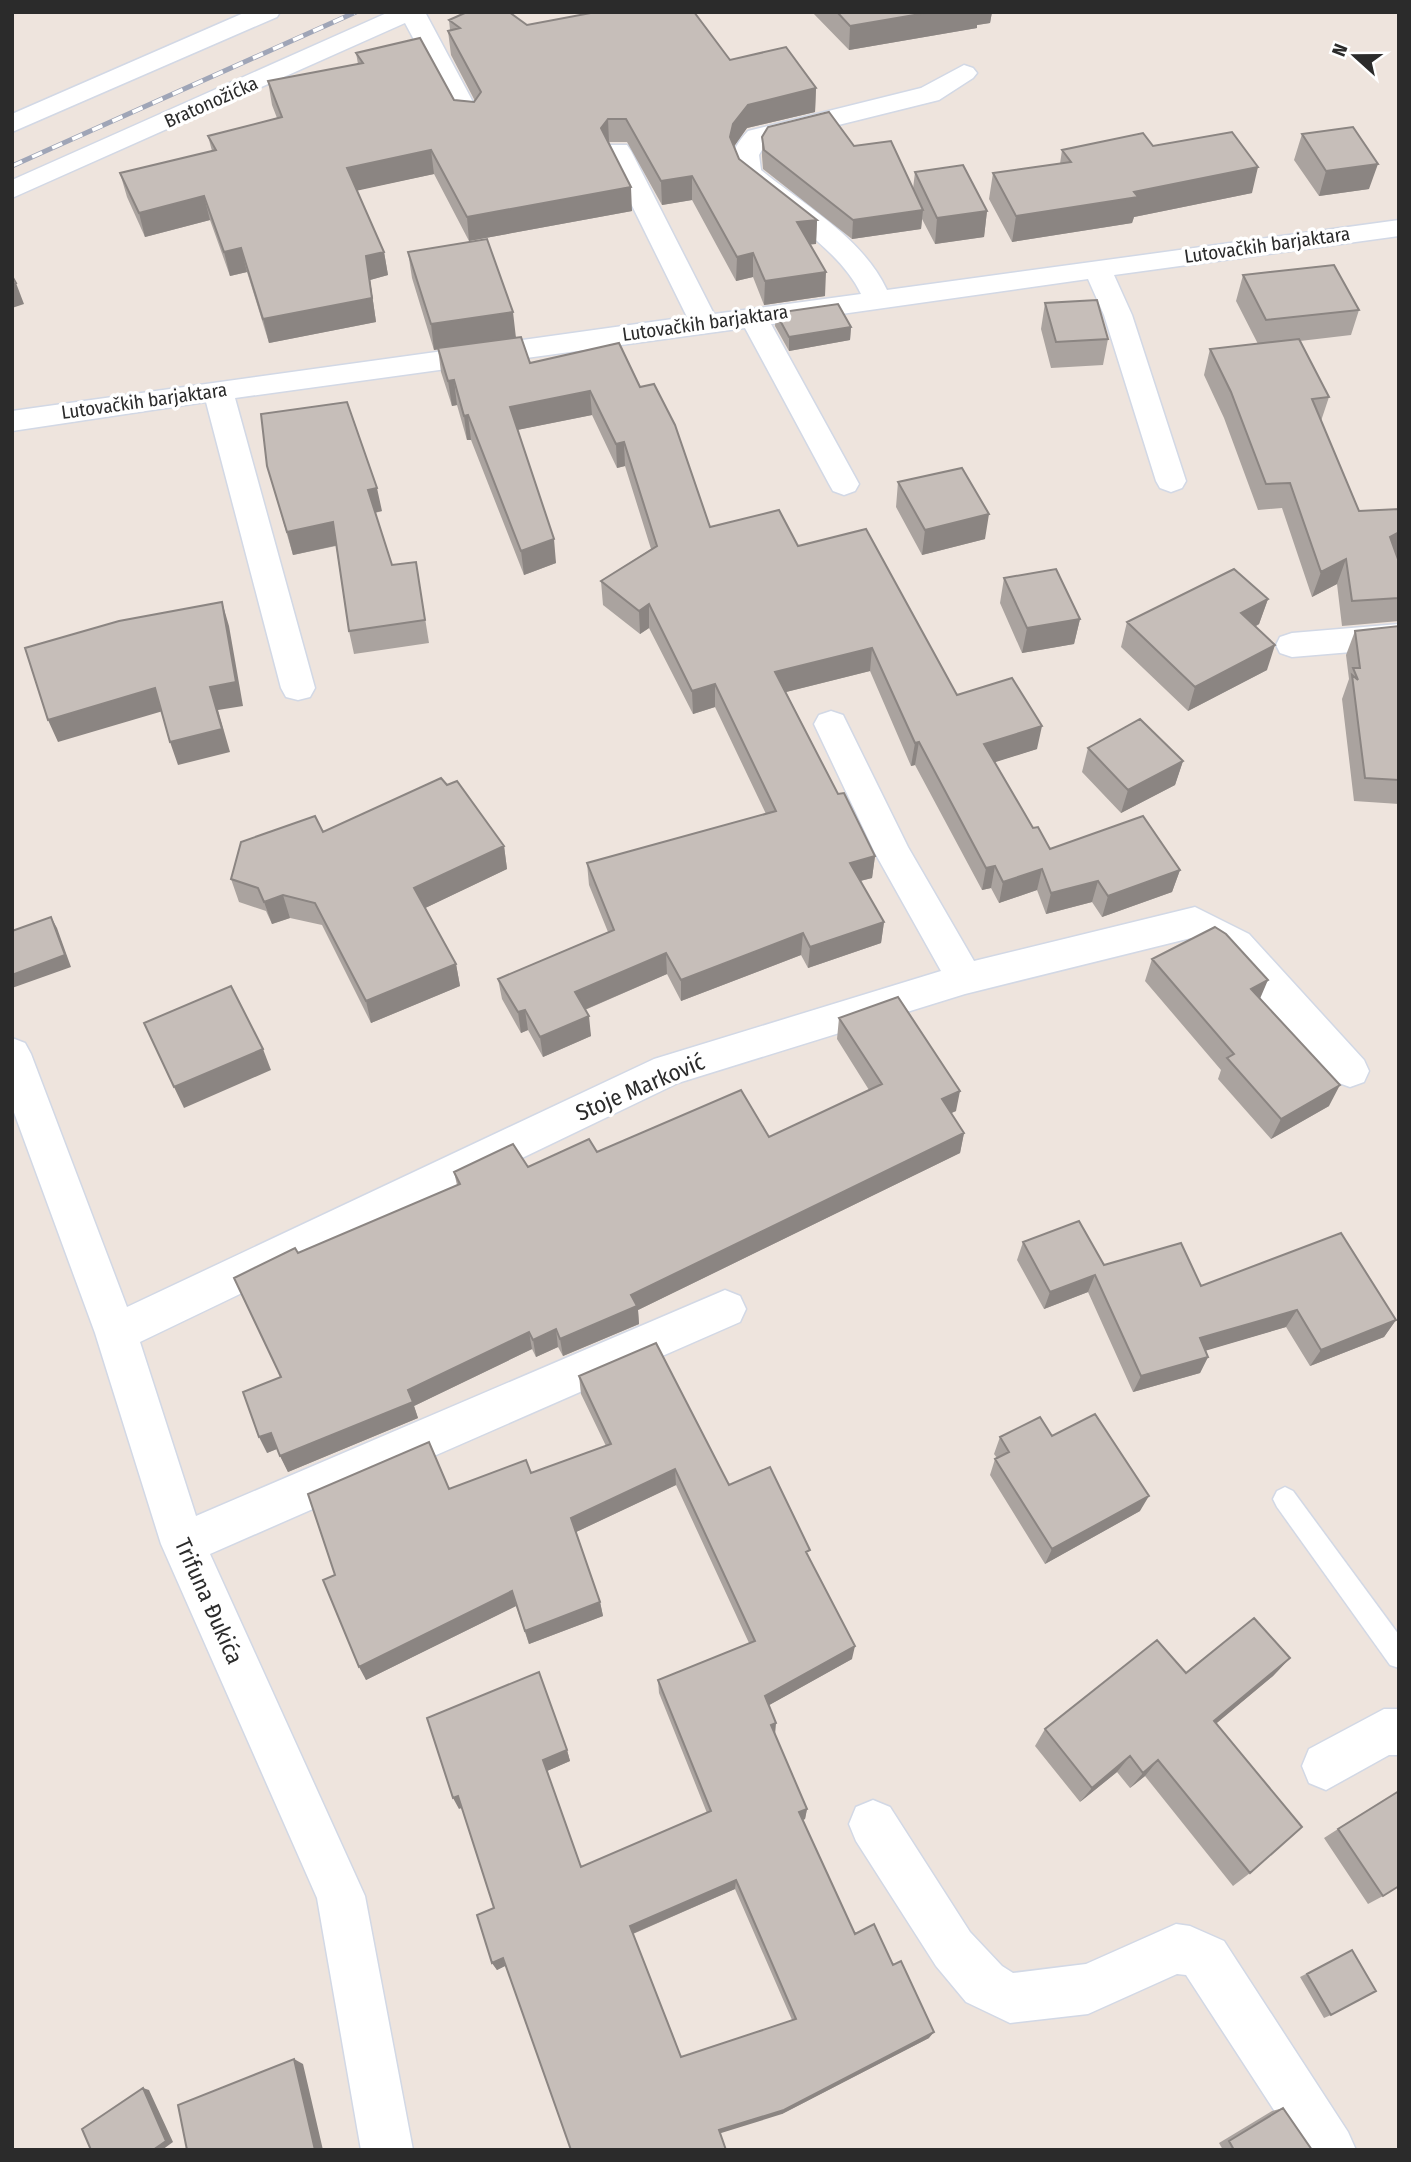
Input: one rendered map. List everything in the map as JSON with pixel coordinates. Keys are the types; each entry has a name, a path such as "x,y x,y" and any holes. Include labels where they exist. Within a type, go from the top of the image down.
{"street":[{"path":"12,124 268,12"},
{"path":"411,12 468,117"},
{"name":"Bratonožićka","path":"12,190 411,12"},
{"path":"878,301 861,271 826,236 750,175 744,161 745,153 757,137 930,94 964,73"},
{"path":"618,151 704,323"},
{"name":"Lutovačkih barjaktara","path":"12,421 704,323 1098,271 1259,243 1399,228"},
{"path":"1098,271 1118,315 1171,481"},
{"path":"753,317 844,484"},
{"path":"218,391 298,688"},
{"path":"1292,645 1399,636"},
{"path":"831,724 893,853 965,979"},
{"name":"Stoje Marković","path":"116,1333 668,1070 965,979 1195,922 1236,945 1350,1071"},
{"name":"Trifuna Đukića","path":"12,1054 116,1333 183,1544 341,1896 387,2150"},
{"path":"183,1544 726,1309"},
{"path":"1326,1766 1384,1732 1399,1732"},
{"path":"873,1824 953,1949 984,1984 1010,1998 1088,1989 1176,1949 1190,1951 1206,1959 1330,2150"}],"lane":[{"path":"1285,1499 1399,1656"}],"building":[{"path":"467,12 509,12 527,25 596,12 694,12 730,60 786,47 816,88 748,105 733,124 730,137 739,159 817,220 797,222 826,272 765,281 753,253 737,257 692,176 661,181 626,119 608,119 601,128 631,187 467,217 431,150 347,168 384,252 366,256 372,298 263,319 241,248 224,252 204,196 139,213 120,173 216,150 208,136 282,117 268,81 363,63 356,53 420,38 454,100 474,102 481,92 448,31 460,28 449,20"},
{"path":"837,12 932,12 850,26"},
{"path":"829,112 854,146 891,141 923,210 853,220 764,150 762,137 768,127"},
{"path":"1353,127 1378,164 1326,171 1302,134"},
{"path":"1232,132 1258,167 1134,192 1138,197 1016,216 993,173 1071,162 1062,150 1143,133 1153,146"},
{"path":"963,165 987,211 937,218 915,172"},
{"path":"487,239 513,312 431,324 408,252"},
{"path":"1334,265 1359,310 1266,320 1243,275"},
{"path":"1097,300 1108,339 1056,342 1045,303"},
{"path":"838,304 851,327 789,337 776,313"},
{"path":"521,337 530,363 619,343 640,387 654,384 675,425 710,527 779,510 798,546 866,529 957,695 1012,678 1042,726 984,744 1033,828 1038,827 1050,849 1143,816 1180,870 1108,896 1098,881 1051,893 1042,869 1003,882 995,866 986,868 919,742 915,743 872,648 775,672 838,794 844,793 875,856 850,863 884,922 810,947 803,933 681,980 666,953 575,992 589,1016 540,1037 525,1010 518,1012 498,979 614,930 587,863 776,811 715,684 692,691 649,604 639,611 601,581 657,546 624,442 616,444 590,391 510,407 554,539 521,551 468,415 464,416 454,380 448,381 438,348"},
{"path":"1299,339 1329,397 1312,399 1359,511 1399,509 1399,532 1390,537 1399,562 1399,598 1352,601 1346,559 1321,572 1290,483 1266,484 1231,392 1210,349"},
{"path":"347,402 377,488 368,490 392,565 416,562 425,620 349,631 333,522 287,532 267,466 261,414"},
{"path":"962,468 989,514 925,530 898,482"},
{"path":"1056,569 1080,619 1027,628 1004,578"},
{"path":"1234,569 1268,599 1241,613 1275,645 1195,687 1127,622"},
{"path":"222,602 236,682 210,687 222,729 170,742 155,688 48,720 25,648 119,621"},
{"path":"1399,626 1399,780 1365,778 1352,675 1358,680 1353,668 1360,668 1355,631"},
{"path":"1140,719 1183,761 1128,790 1088,748"},
{"path":"441,778 447,785 457,781 504,846 414,888 456,964 366,1001 315,903 283,895 264,902 258,888 231,879 241,842 315,816 323,832"},
{"path":"51,917 65,955 12,975 12,931"},
{"path":"1215,927 1226,934 1268,980 1251,989 1340,1085 1281,1119 1227,1058 1234,1054 1152,959"},
{"path":"231,986 263,1049 174,1087 144,1023"},
{"path":"898,997 960,1091 942,1099 964,1133 631,1295 637,1306 560,1339 556,1329 533,1340 529,1332 408,1390 413,1402 280,1456 271,1433 259,1437 243,1392 281,1377 234,1278 295,1248 298,1253 460,1184 454,1172 513,1144 528,1167 589,1139 597,1152 741,1090 769,1137 882,1084 839,1018"},
{"path":"1079,1221 1104,1265 1181,1243 1201,1286 1341,1233 1396,1320 1321,1350 1297,1310 1200,1338 1208,1357 1141,1376 1095,1275 1050,1292 1023,1242"},
{"path":"656,1343 729,1485 770,1467 810,1550 806,1552 855,1646 765,1696 776,1723 771,1725 807,1809 799,1812 855,1934 874,1924 893,1965 901,1961 934,2032 784,2110 719,2130 726,2150 571,2150 503,1958 492,1963 477,1915 494,1908 458,1796 453,1798 427,1718 539,1672 567,1750 543,1760 581,1867 711,1811 658,1680 755,1641 675,1469 571,1518 600,1602 525,1631 512,1591 359,1667 323,1580 335,1575 308,1494 429,1442 449,1489 526,1460 531,1473 611,1444 579,1376","holes":["736,1880 796,2019 681,2057 630,1926"]},
{"path":"1095,1414 1149,1496 1052,1549 995,1459 1009,1452 1000,1437 1040,1417 1052,1436"},
{"path":"1254,1618 1290,1658 1214,1721 1302,1827 1250,1873 1158,1760 1143,1773 1130,1756 1092,1788 1045,1729 1157,1640 1186,1673"},
{"path":"1399,1791 1399,1886 1383,1896 1338,1829"},
{"path":"1352,1950 1376,1991 1331,2015 1307,1974"},
{"path":"294,2059 315,2150 187,2150 178,2105"},
{"path":"143,2088 166,2141 153,2150 91,2150 82,2129"},
{"path":"1283,2108 1312,2150 1234,2150 1229,2141"}],"railway":[{"path":"12,166 356,12"}]}
